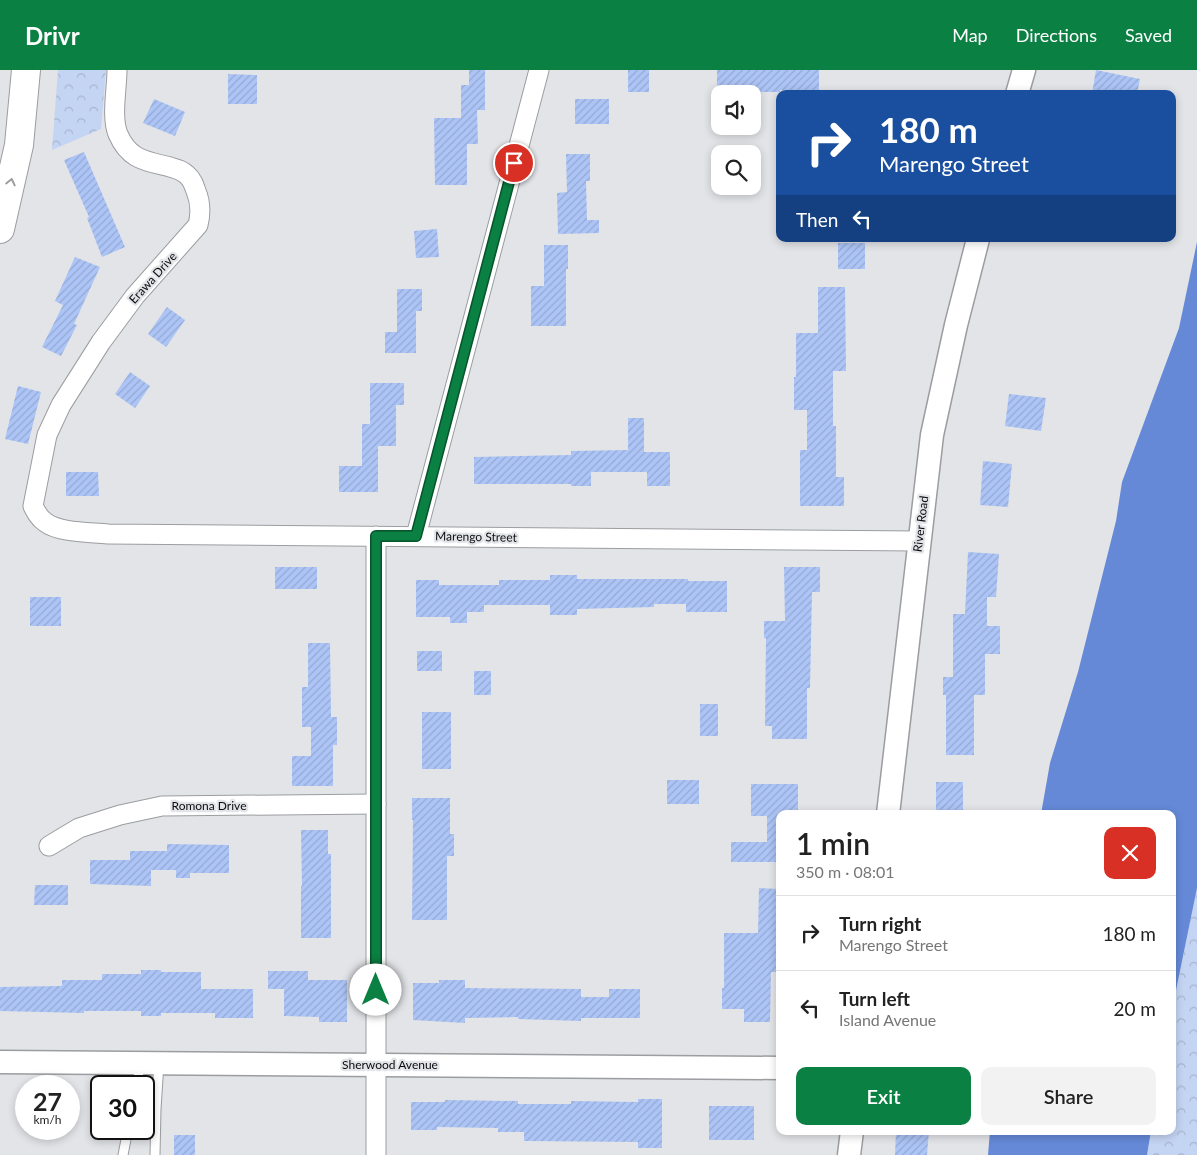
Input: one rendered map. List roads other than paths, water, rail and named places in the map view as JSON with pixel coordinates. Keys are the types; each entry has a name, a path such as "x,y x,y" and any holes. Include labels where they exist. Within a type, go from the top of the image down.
{"highway":[{"path":"0,229 19,145 26,70"}],"street":[{"name":"Erawa Drive","path":"37,514 32,506 47,435 61,405 101,342 135,296 198,225 201,215 199,198 192,180 187,175 180,170 140,160 134,157 124,145 115,123 118,70"},
{"path":"416,536 539,70"},
{"path":"1018,90 1024,70"},
{"name":"River Road","path":"888,810 932,434 956,325 977,242"},
{"name":"Marengo Street","path":"37,514 44,522 54,527 108,534 919,541"},
{"path":"376,536 376,1155"},
{"name":"Romona Drive","path":"49,846 79,828 120,815 162,806 376,804"},
{"name":"Sherwood Avenue","path":"0,1062 776,1068"},
{"path":"850,1155 852,1135"}],"lane":[{"path":"143,1075 150,1063"},
{"path":"150,1063 156,1109 155,1155"},
{"path":"124,1155 126,1140"}],"water":[{"path":"1197,242 1197,888 1176,990 1176,810 1042,810 1050,763 1078,672 1116,521 1122,482 1179,328"},
{"path":"990,1135 1150,1135 1147,1155 988,1155"}]}
